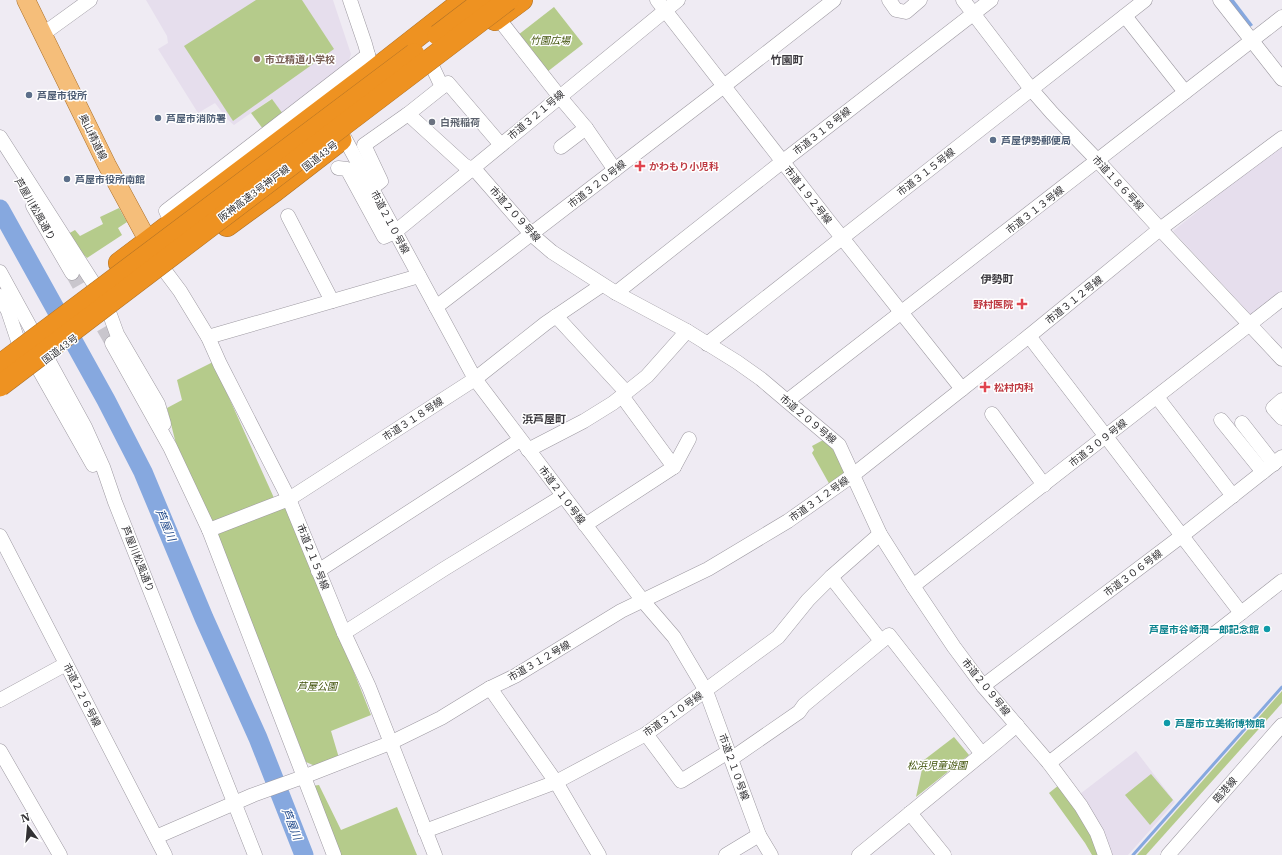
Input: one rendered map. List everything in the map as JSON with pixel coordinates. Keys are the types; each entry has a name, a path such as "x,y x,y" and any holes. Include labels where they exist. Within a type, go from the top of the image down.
{"highway":[{"path":"0,354 172,223 370,63 464,0"},
{"name":"阪神高速3号神戸線","path":"0,365 484,0"},
{"name":"国道43号","path":"0,394 106,314 276,191 433,68 503,9 522,0"},
{"name":"阪神高速3号神戸線","path":"0,386 503,9"}],"main road":[{"name":"奥山精道線","path":"26,0 107,165 165,271"}],"street":[{"path":"43,34 90,0"},
{"path":"350,0 370,63"},
{"name":"市道３２１号線","path":"395,232 559,96 661,5 678,0"},
{"name":"市道３２０号線","path":"436,307 834,0"},
{"path":"889,0 896,10 906,12 920,0"},
{"name":"市道１８６号線","path":"963,0 1052,114 1098,161 1282,359"},
{"name":"市道３１８号線","path":"616,293 991,0"},
{"name":"市道３１５号線","path":"707,344 1145,0"},
{"path":"1220,0 1282,79"},
{"name":"市道１９２号線","path":"661,5 782,162 962,389"},
{"path":"503,9 559,96 586,128 615,170"},
{"path":"1125,16 1185,92"},
{"name":"市道３１３号線","path":"787,401 1282,17"},
{"path":"433,68 442,87"},
{"path":"372,188 381,181 364,144 408,114 448,83 501,145"},
{"name":"市道２０９号線","path":"408,114 464,165 477,172 531,234 552,252 602,285 686,331 737,362 761,379 839,445 880,534 913,586 954,647 983,686 1049,763 1081,806 1097,832 1105,855"},
{"path":"561,146 586,128"},
{"path":"0,137 90,286"},
{"name":"市道２１０号線","path":"344,138 475,380 643,601 674,637 706,691 758,835 771,855"},
{"name":"市道３１２号線","path":"234,804 253,795 302,778 390,743 441,718 490,688 515,676 621,611 708,570 788,521 853,475 1030,336 1160,229 1282,138"},
{"name":"芦屋川松風通り","path":"0,143 17,178 72,273"},
{"path":"338,168 347,169 384,236 395,232"},
{"path":"288,216 332,301"},
{"name":"市道２１５号線","path":"165,271 180,291 208,337 220,364 289,499 344,633 368,687 435,855"},
{"name":"芦屋川松風通り","path":"0,272 85,427 103,467 115,502 255,855"},
{"path":"208,337 419,276"},
{"name":"市道３１８号線","path":"209,530 289,499 475,380 556,316 602,285"},
{"path":"0,296 22,338"},
{"name":"市道３０９号線","path":"913,586 1282,299"},
{"path":"106,314 158,404 170,447"},
{"path":"556,316 624,394 674,467"},
{"path":"318,571 524,445 584,421 613,403 647,376 686,331"},
{"path":"1030,336 1241,613"},
{"path":"112,343 170,447 209,530 302,778 334,855"},
{"path":"39,365 115,502"},
{"path":"1157,397 1233,496"},
{"path":"1282,400 1273,408 1282,418"},
{"path":"992,414 1044,485"},
{"path":"1221,420 1273,465"},
{"path":"1242,423 1273,465"},
{"path":"585,525 674,467 689,439"},
{"name":"市道３０６号線","path":"983,686 1273,465"},
{"path":"344,633 444,569 563,496"},
{"name":"市道３１０号線","path":"425,831 556,782 646,734 778,637 808,600 831,577 880,534"},
{"name":"市道２２６号線","path":"0,536 165,855"},
{"path":"831,577 881,642"},
{"path":"1049,763 1282,581"},
{"path":"646,734 681,780 730,755 799,712 804,705 889,635 982,754"},
{"path":"0,700 66,664"},
{"path":"490,688 556,782 599,855"},
{"path":"859,855 1017,725"},
{"name":"臨港線","path":"1168,855 1282,726"},
{"path":"0,751 60,855"},
{"path":"156,837 234,804"},
{"path":"910,813 944,855"},
{"path":"726,855 758,835"}],"shaded area":[{"name":"市立精道小学校","path":"146,0 333,0 351,54 348,63 283,114 271,99 234,125 228,120 215,103 198,113 158,49 168,43 167,36"},
{"path":"1282,144 1282,291 1251,315 1173,231"},
{"path":"1136,751 1175,802 1128,855 1112,855 1106,836 1080,794"}],"green space":[{"path":"256,0 302,0 334,49 233,121 184,46"},
{"name":"竹園広場","path":"554,7 583,44 547,72 518,35"},
{"path":"272,99 283,114 263,129 251,113"},
{"path":"119,208 127,222 118,228 122,235 87,258 66,235 75,230 80,236 103,224 100,217"},
{"path":"213,362 274,498 212,523 177,448 167,408 182,400 177,380"},
{"path":"825,439 849,471 831,487 812,453 814,450 812,446"},
{"name":"芦屋公園","path":"287,504 371,715 331,731 339,758 315,766 306,762 216,533"},
{"path":"1282,691 1282,703 1146,855 1137,855"},
{"name":"松浜児童遊園","path":"954,737 969,755 916,797 924,760"},
{"path":"1151,774 1173,800 1150,825 1125,795"},
{"path":"319,785 341,830 397,807 417,855 339,855 312,786"},
{"path":"1059,785 1087,822 1100,855 1092,855 1049,793"}],"water":[{"path":"1229,0 1234,0 1253,25 1250,27"}],"waterway":[{"name":"芦屋川","path":"0,209 106,400 143,472 204,618 258,738 304,855"},
{"path":"1133,855 1282,687"}],"tunnel":[{"path":"72,273 112,343"}],"place":[{"name":"市立精道小学校","path":"257,59"},
{"name":"芦屋市役所","path":"29,95"},
{"name":"芦屋市消防署","path":"158,118"},
{"name":"白飛稲荷","path":"432,122"},
{"name":"芦屋伊勢郵便局","path":"993,140"},
{"name":"かわもり小児科","path":"640,166"},
{"name":"芦屋市役所南館","path":"67,179"},
{"name":"野村医院","path":"1022,304"},
{"name":"松村内科","path":"985,387"},
{"name":"芦屋市谷崎潤一郎記念館","path":"1267,629"},
{"name":"芦屋市立美術博物館","path":"1167,723"}],"district":[{"name":"竹園町","path":"787,60"},
{"name":"伊勢町","path":"997,279"},
{"name":"浜芦屋町","path":"544,419"}]}
